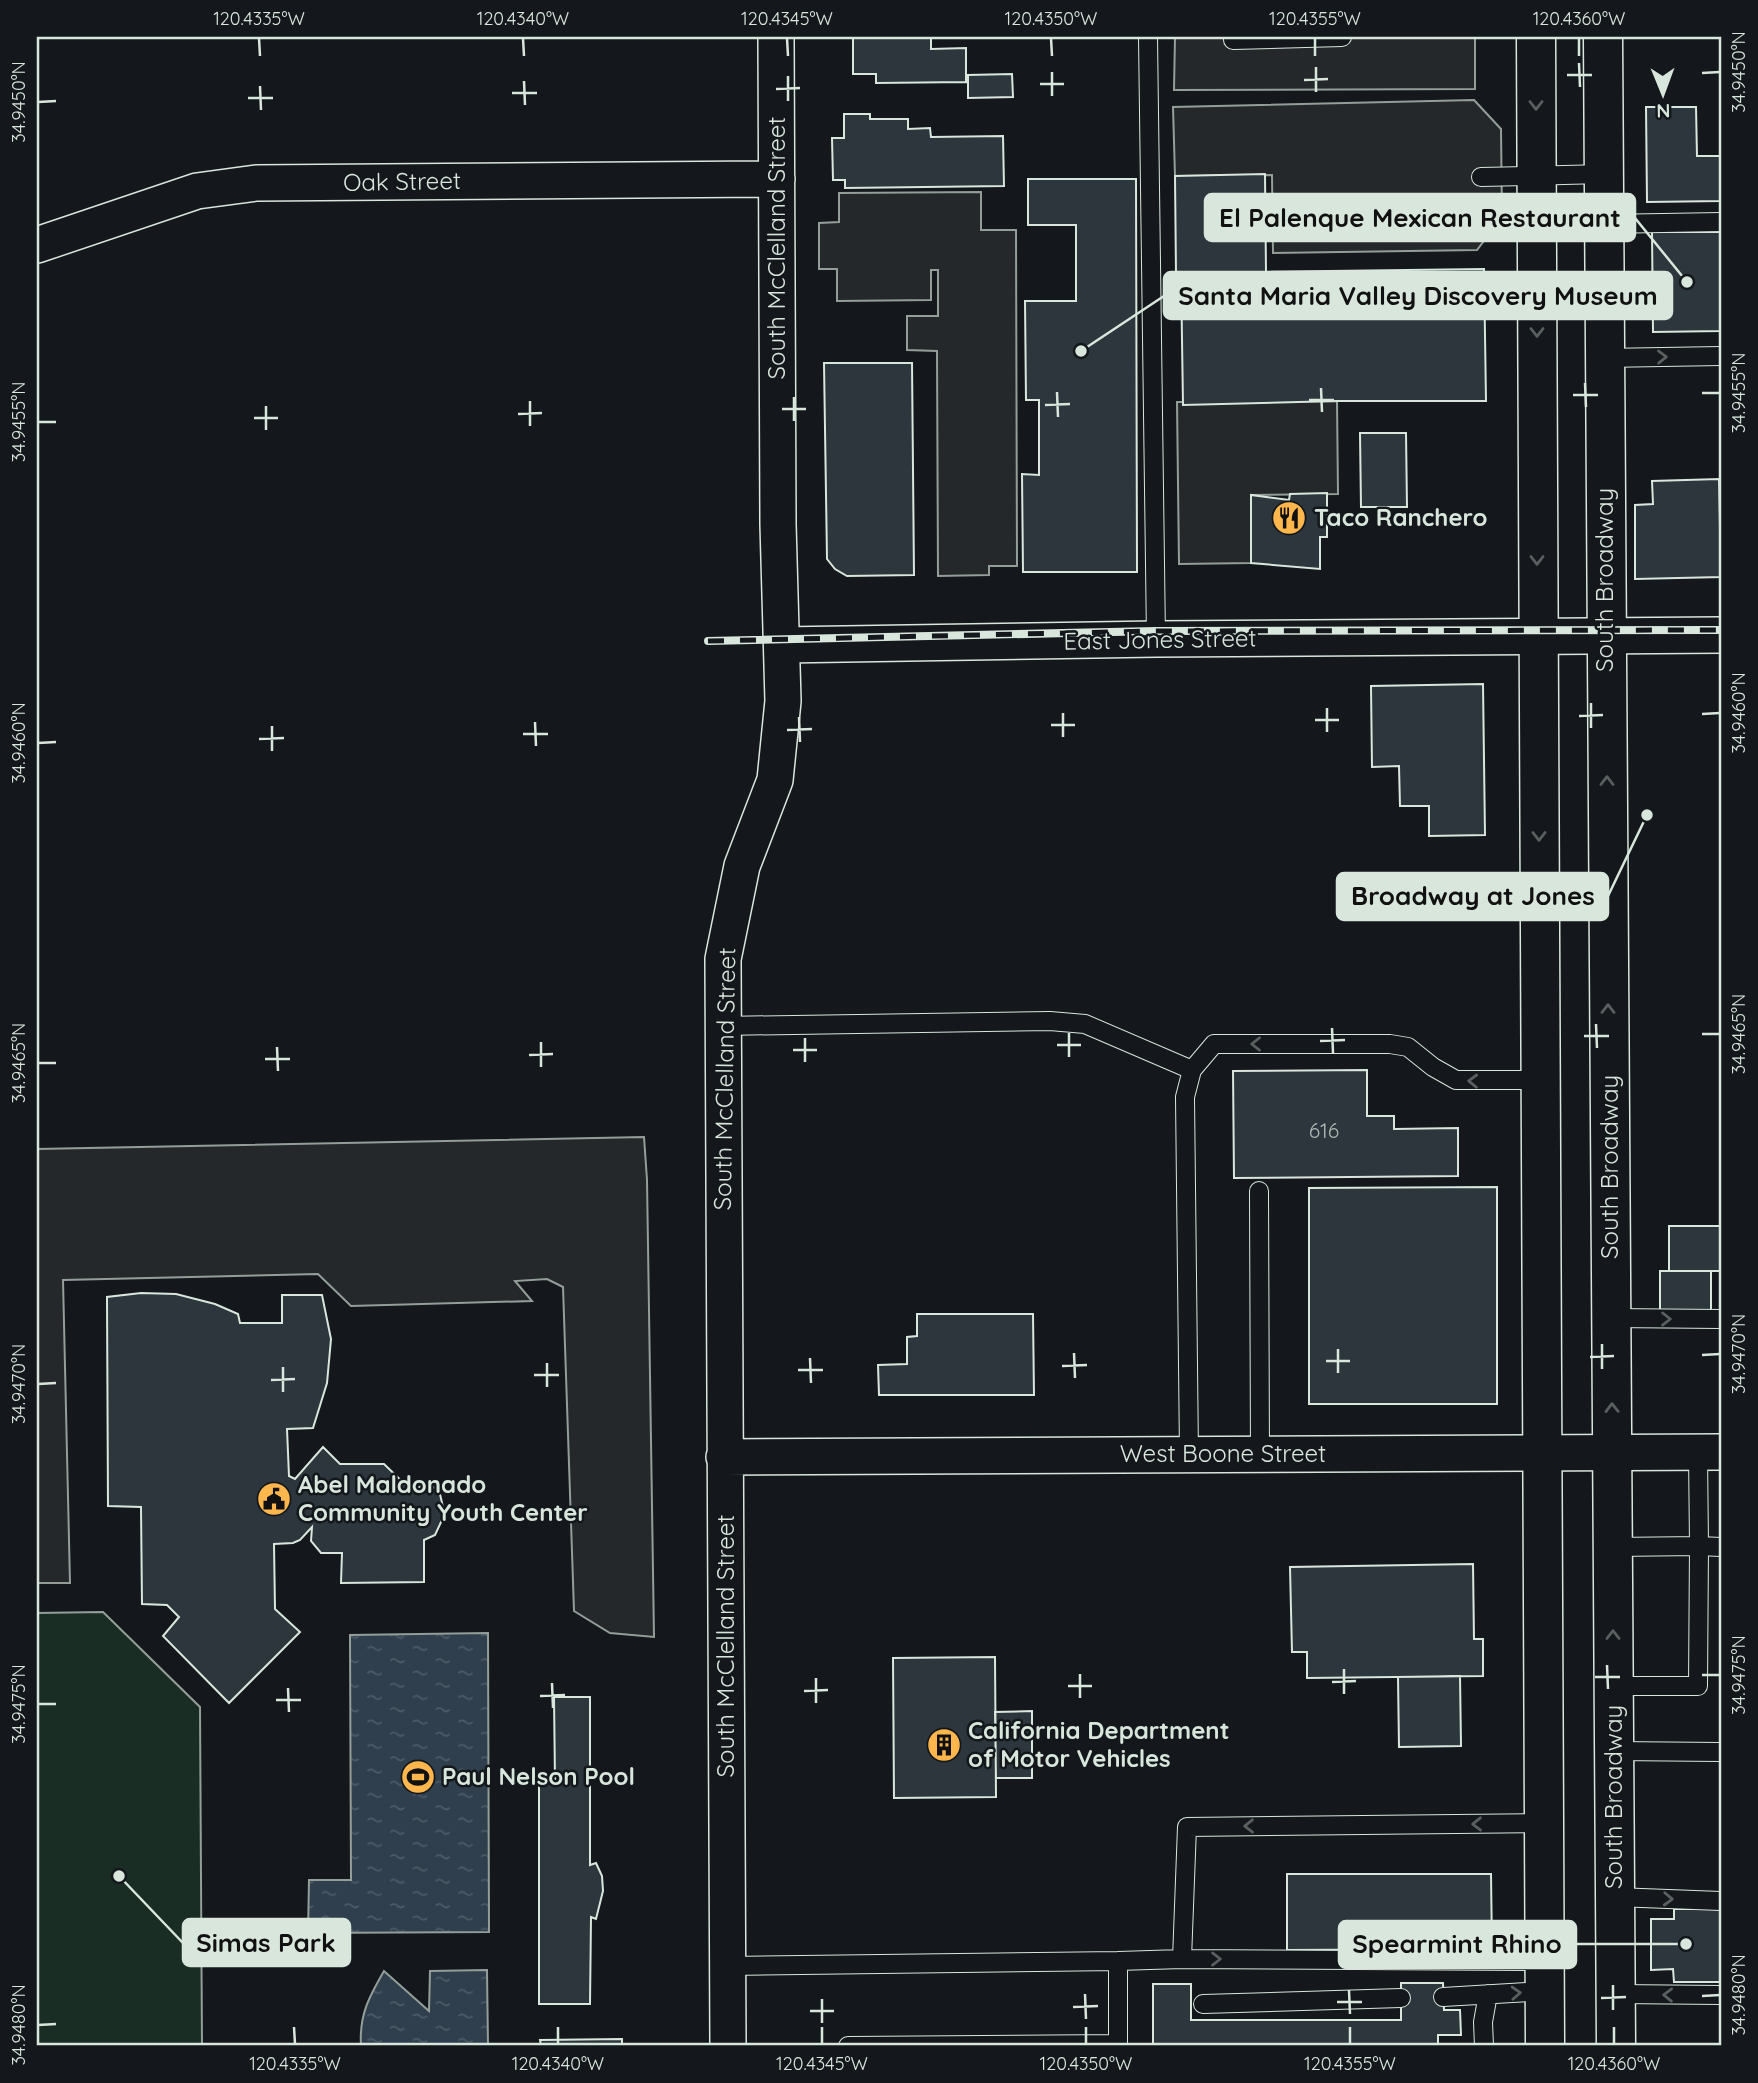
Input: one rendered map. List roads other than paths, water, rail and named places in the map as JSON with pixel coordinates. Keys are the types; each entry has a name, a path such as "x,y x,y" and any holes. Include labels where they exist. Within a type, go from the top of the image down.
{"main road":[{"path":"1536,37 1545,2046"},
{"name":"South Broadway","path":"1603,37 1616,2046"}],"street":[{"name":"South McClelland Street","path":"728,2046 723,959 742,866 775,780 783,701 778,524 776,37"},
{"name":"Oak Street","path":"37,245 197,191 256,183 777,178"},
{"name":"East Jones Street","path":"782,645 1721,635"},
{"name":"West Boone Street","path":"724,1457 1709,1452"}],"lane":[{"path":"1148,37 1156,639"},
{"path":"1233,37 1233,40 1342,37"},
{"path":"1481,177 1604,174"},
{"path":"1604,224 1721,222"},
{"path":"1604,358 1721,356"},
{"path":"722,1026 1050,1021 1085,1024 1192,1070"},
{"path":"1189,1454 1185,1097 1192,1070 1214,1044 1390,1044 1408,1047 1433,1067 1456,1080 1541,1080"},
{"path":"1259,1191 1260,1453"},
{"path":"1611,1318 1721,1319"},
{"path":"1614,1686 1698,1686 1699,1546 1709,1452"},
{"path":"1613,1547 1721,1547"},
{"path":"1614,1751 1721,1752"},
{"path":"1182,1959 1188,1826 1545,1823"},
{"path":"1615,1897 1721,1901"},
{"path":"727,1966 1182,1959 1545,1976"},
{"path":"848,2046 1118,2045 1118,1961"},
{"path":"1443,1997 1488,1994 1545,1976"},
{"path":"1484,2046 1483,2022 1488,1994"},
{"path":"1615,1994 1721,1995"},
{"path":"1203,2004 1401,1998"}],"water":[{"path":"488,1633 489,1932 308,1933 309,1880 351,1880 350,1635"},
{"path":"487,1970 488,2046 361,2046 366,2007 384,1971 429,2011 430,1971"}],"railway":[{"path":"708,641 1156,631 1721,630"}],"place":[{"name":"El Palenque Mexican Restaurant","path":"1687,282"},
{"name":"Santa Maria Valley Discovery Museum","path":"1081,351"},
{"name":"Taco Ranchero","path":"1289,518"},
{"name":"Broadway at Jones","path":"1647,815"},
{"name":"Abel Maldonado Community Youth Center","path":"274,1499"},
{"name":"California Department of Motor Vehicles","path":"944,1745"},
{"name":"Paul Nelson Pool","path":"418,1777"},
{"name":"Simas Park","path":"119,1876"},
{"name":"Spearmint Rhino","path":"1686,1944"}]}
